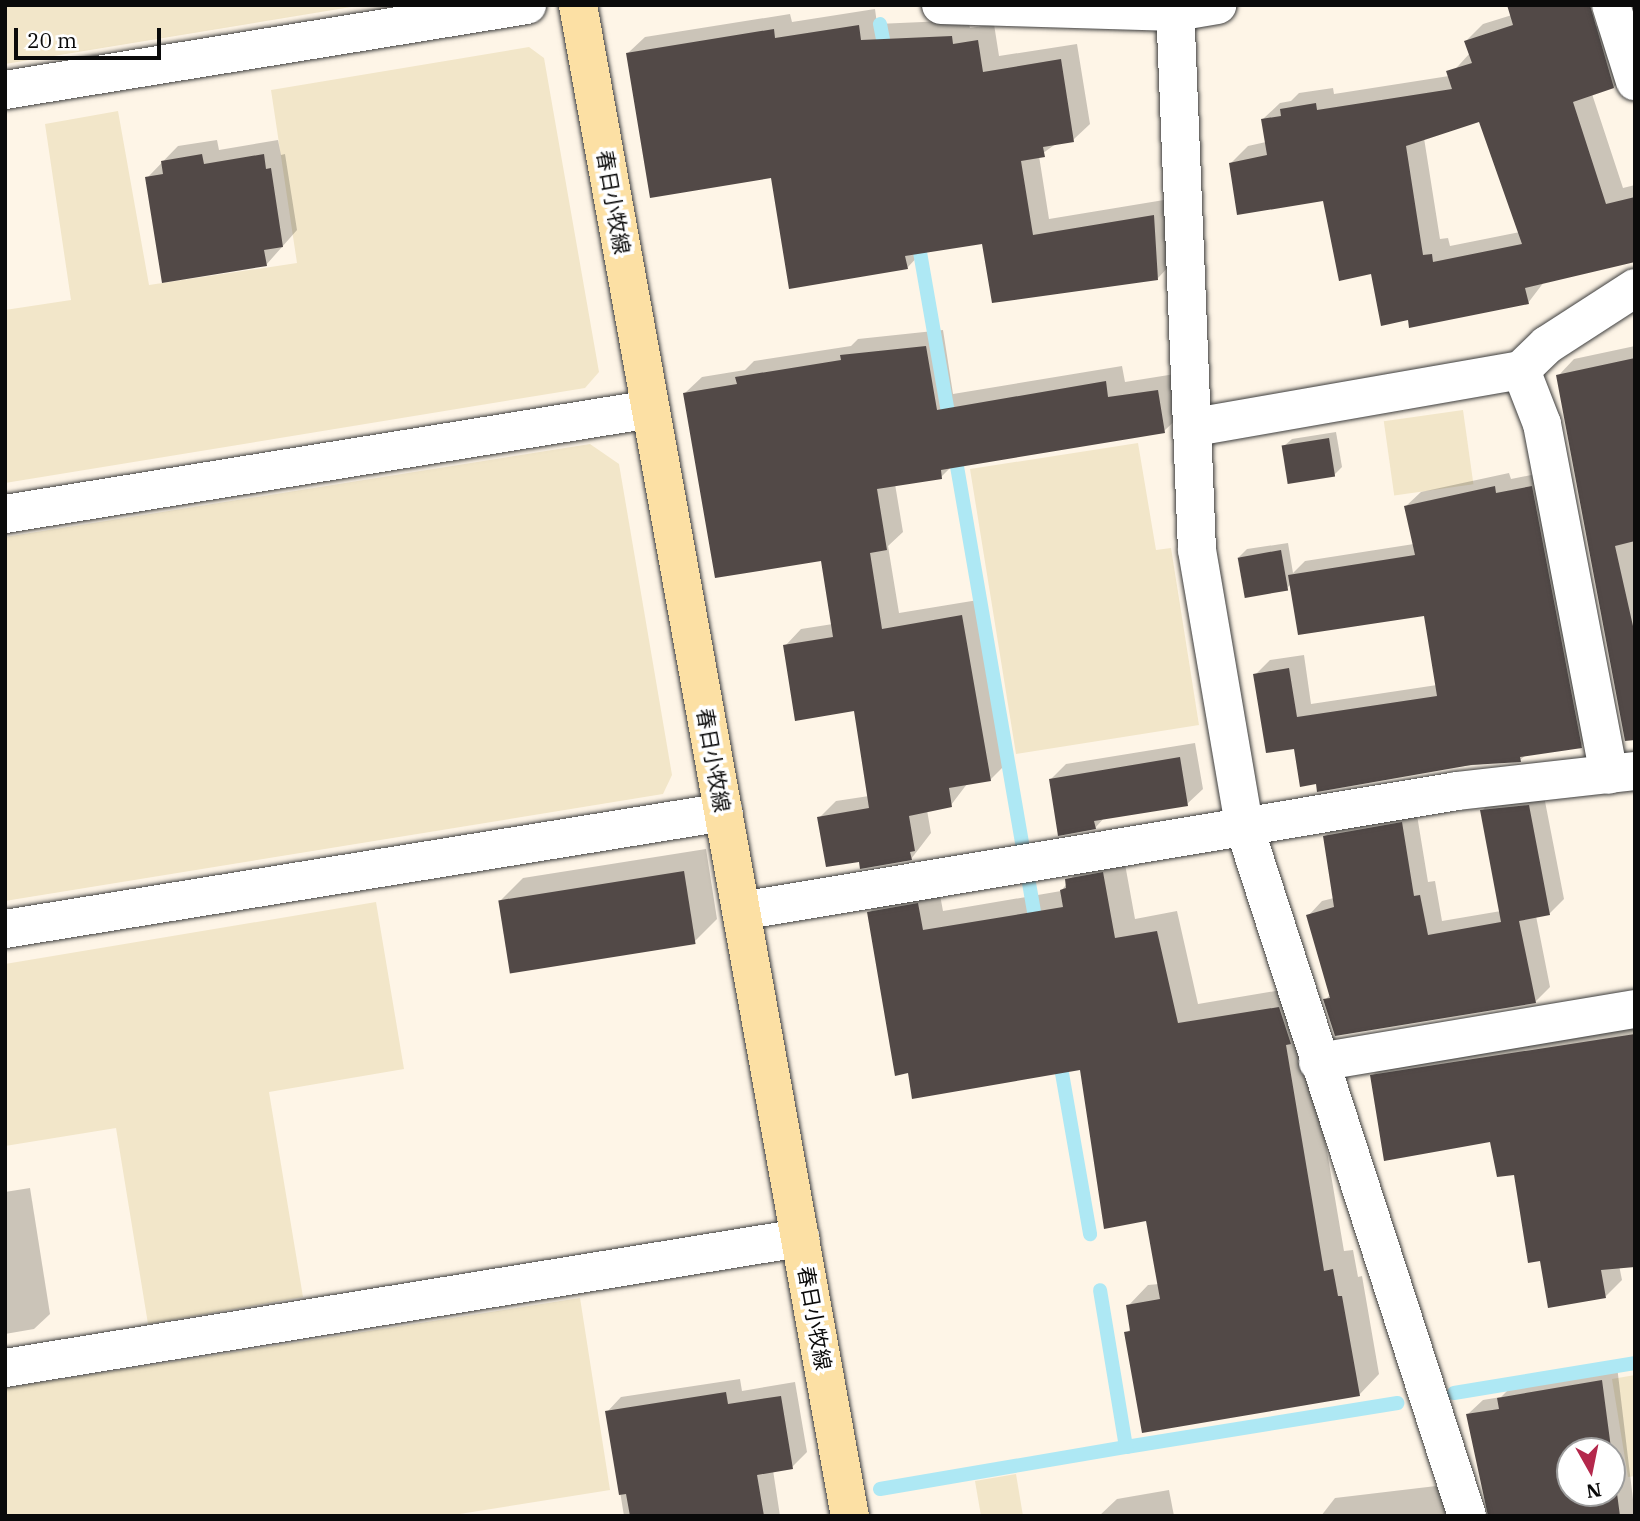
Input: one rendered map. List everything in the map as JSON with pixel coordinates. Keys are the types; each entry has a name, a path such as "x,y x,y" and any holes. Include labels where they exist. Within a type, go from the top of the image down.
{"main road":[{"name":"春日小牧線","path":"578,5 850,1516"}],"street":[{"path":"5,90 527,5"},
{"path":"941,5 1176,8 1217,5"},
{"path":"1611,5 1635,81"},
{"path":"1176,8 1195,427 1197,550 1244,826 1466,1516"},
{"path":"1195,427 1521,370 1546,345 1635,288"},
{"path":"741,911 1457,790 1622,773 1542,424 1521,370"},
{"path":"5,514 651,409"},
{"path":"5,929 724,812"},
{"path":"1318,1062 1635,1009"},
{"path":"5,1368 800,1238"}],"shaded area":[{"path":"5,5 351,5 351,7 5,64"},
{"path":"529,47 544,58 599,372 585,388 5,483 5,310 71,300 45,124 118,111 149,285 297,263 271,90"},
{"path":"1463,410 1473,484 1394,495 1384,421"},
{"path":"1138,443 1156,550 1171,548 1199,725 1016,754 970,469"},
{"path":"590,444 619,464 672,775 663,794 5,901 5,537"},
{"path":"376,902 404,1069 269,1092 303,1297 148,1324 116,1128 5,1146 5,964"},
{"path":"580,1298 610,1490 447,1516 5,1516 5,1388"},
{"path":"1635,1375 1635,1476 1628,1477 1626,1437 1621,1437 1612,1379"},
{"path":"1016,1474 1023,1516 981,1516 975,1481"}],"building":[{"path":"1507,5 1590,5 1614,88 1573,102 1606,204 1635,197 1635,262 1525,288 1529,304 1409,328 1408,320 1381,326 1371,274 1339,281 1323,201 1237,215 1229,163 1267,155 1261,119 1281,116 1280,109 1316,103 1317,110 1452,89 1446,71 1472,63 1464,41 1513,25","holes":["1479,122 1522,244 1433,262 1432,254 1423,255 1406,146"]},
{"path":"859,25 861,40 952,36 953,44 978,40 983,72 1061,59 1074,142 1043,147 1045,157 1021,161 1033,235 1154,215 1158,280 992,303 982,244 905,256 908,269 789,289 771,178 650,198 626,53 774,29 775,38"},
{"path":"202,154 204,164 264,154 266,169 271,168 283,247 264,250 267,266 162,283 145,177 163,174 161,161"},
{"path":"926,346 937,410 1106,381 1108,397 1158,390 1165,433 941,470 942,479 877,489 887,550 870,553 882,629 962,615 991,781 949,788 952,807 909,816 915,851 910,852 912,860 860,869 859,862 826,867 817,817 869,808 854,711 795,721 783,645 833,637 821,561 715,578 683,393 737,384 735,377 841,360 840,355"},
{"path":"1635,358 1635,541 1615,546 1635,635 1635,740 1625,741 1556,375"},
{"path":"1329,438 1335,477 1288,484 1282,446"},
{"path":"1495,486 1496,493 1532,486 1582,748 1520,757 1521,762 1471,765 1317,792 1316,784 1300,787 1294,749 1266,753 1253,674 1289,668 1297,717 1437,696 1424,616 1298,635 1288,575 1415,555 1404,506"},
{"path":"1281,550 1288,590 1245,598 1238,558"},
{"path":"1180,757 1188,806 1094,821 1096,829 1058,836 1049,779"},
{"path":"1529,805 1550,915 1519,921 1536,1003 1335,1036 1323,999 1330,998 1306,915 1334,907 1323,836 1402,822 1414,896 1420,895 1428,935 1501,922 1480,810"},
{"path":"684,871 696,944 510,973 498,900"},
{"path":"1103,872 1115,938 1157,931 1178,1023 1279,1007 1291,1044 1286,1045 1324,1271 1333,1269 1338,1296 1342,1296 1360,1396 1142,1433 1124,1332 1130,1331 1126,1305 1160,1299 1146,1221 1104,1229 1080,1070 912,1099 908,1073 895,1076 867,912 918,903 923,930 1063,907 1060,890 1066,888 1065,879"},
{"path":"1635,1034 1635,1267 1601,1270 1606,1298 1548,1308 1540,1261 1528,1263 1514,1175 1497,1177 1490,1142 1384,1161 1370,1075"},
{"path":"1602,1380 1609,1437 1556,1437 1556,1507 1619,1507 1620,1516 1488,1516 1466,1414 1499,1409 1497,1398"},
{"path":"726,1392 728,1404 781,1396 793,1469 757,1475 764,1516 630,1516 626,1494 619,1495 605,1411"}],"waterway":[{"path":"880,24 886,56"},
{"path":"917,235 950,425"},
{"path":"954,449 1022,844"},
{"path":"1029,883 1037,929"},
{"path":"1059,1056 1090,1234"},
{"path":"880,1489 1126,1447 1100,1290"},
{"path":"1454,1393 1635,1363"},
{"path":"1126,1447 1397,1403"}]}
